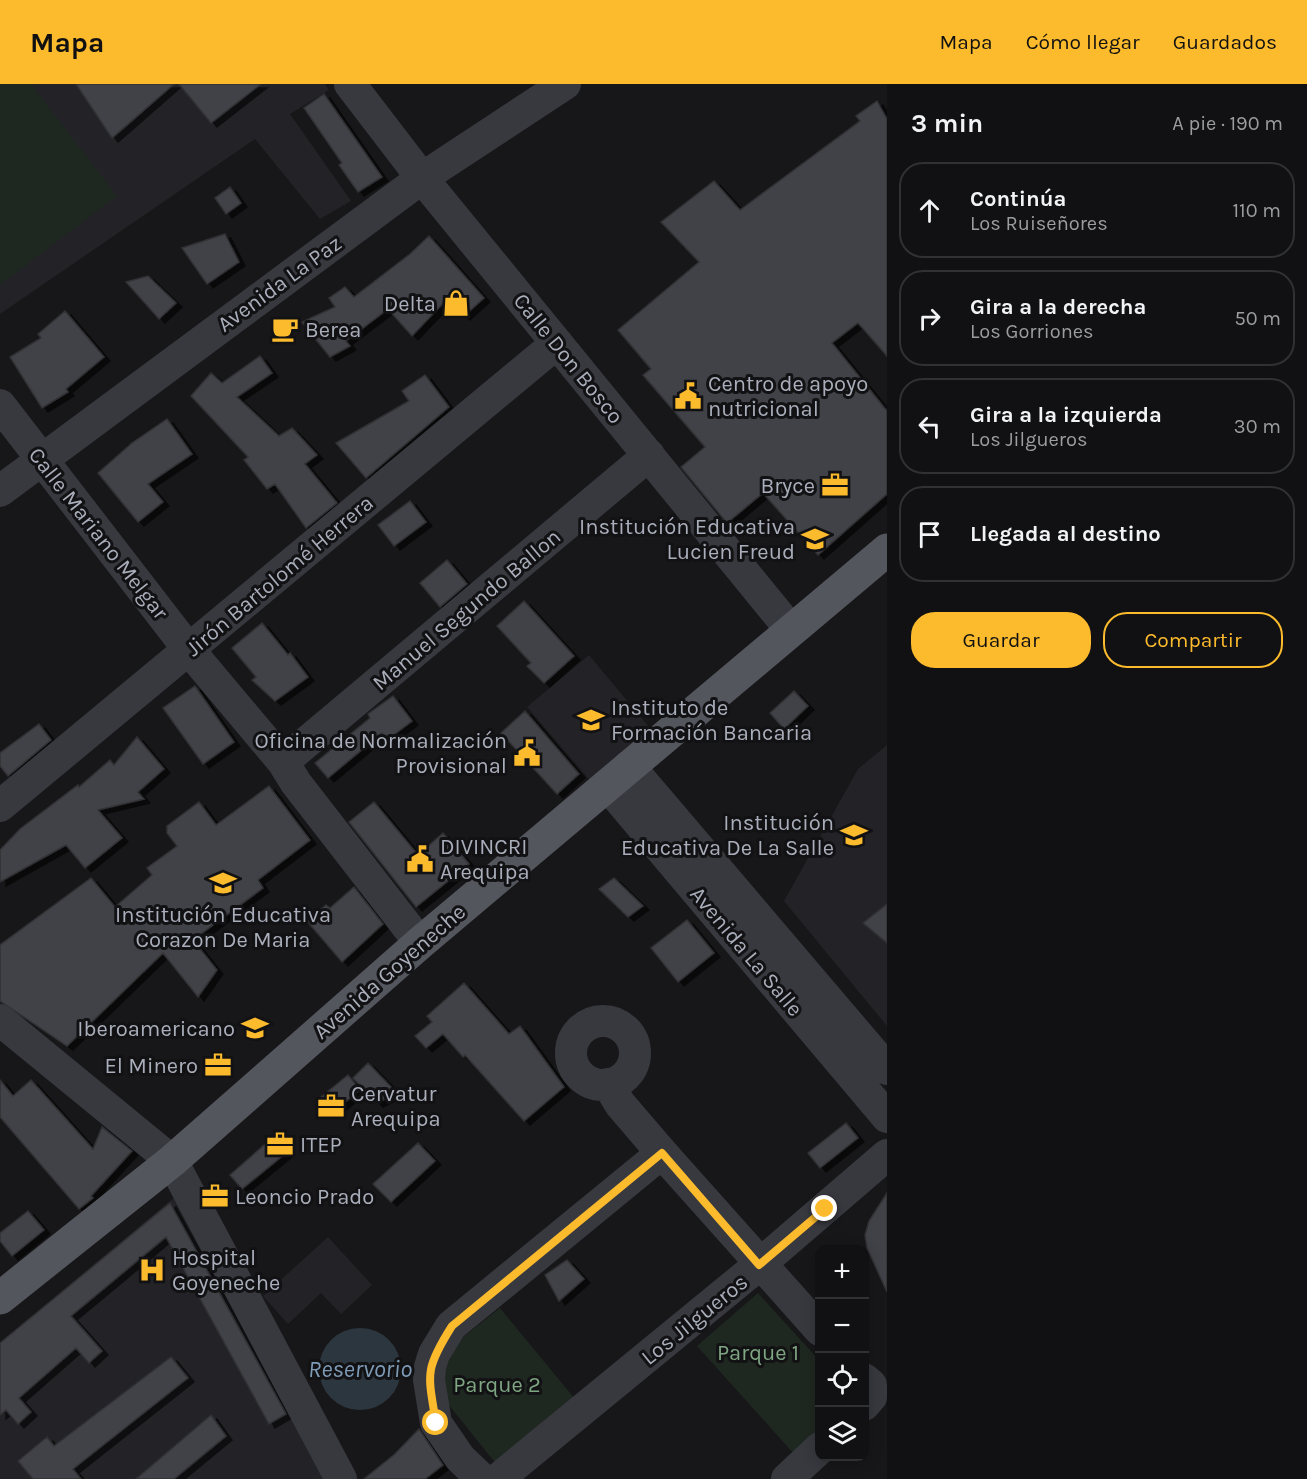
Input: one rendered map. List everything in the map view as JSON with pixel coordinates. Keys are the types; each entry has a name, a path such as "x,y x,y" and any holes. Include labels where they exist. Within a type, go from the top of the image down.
{"main road":[{"name":"Avenida Goyeneche","path":"0,1299 172,1161 420,943 887,550"}],"street":[{"name":"Calle Don Bosco","path":"350,84 422,178 791,630"},
{"name":"Avenida La Paz","path":"0,491 422,178 565,84"},
{"name":"Jirón Bartolomé Herrera","path":"0,806 557,343"},
{"name":"Calle Mariano Melgar","path":"0,405 189,650 284,762 296,783 420,943"},
{"name":"Manuel Segundo Ballon","path":"284,762 649,455"},
{"name":"Avenida La Salle","path":"618,775 887,1069"},
{"name":"Avenida La Salle","path":"618,775 887,1117"},
{"path":"0,1020 172,1161 341,1479"},
{"path":"608,1084 620,1104 759,1265 815,1326"},
{"path":"482,1479 460,1458 436,1423 429,1380 434,1354 452,1326 662,1153"},
{"name":"Los Jilgueros","path":"498,1479 759,1265 887,1155"},
{"path":"869,1383 871,1385 869,1399"}],"shaded area":[{"path":"0,84 325,84 329,90 290,114 351,201 320,219 255,139 0,314"},
{"name":"Instituto de Formación Bancaria","path":"589,655 654,733 593,784 527,707"},
{"name":"Institución Educativa De La Salle","path":"887,745 887,1026 784,901 858,769"},
{"name":"Hospital Goyeneche","path":"176,1196 331,1479 0,1479 0,1344"},
{"path":"328,1237 372,1285 341,1314 321,1293 288,1324 263,1296"}],"green space":[{"path":"0,84 31,84 117,196 0,285"},
{"name":"Parque 1","path":"758,1293 815,1356 815,1435 794,1454 697,1346"},
{"name":"Parque 2","path":"500,1308 575,1399 497,1465 448,1404 444,1372 457,1342"}],"water":[{"name":"Reservorio","path":"360,1328 376,1331 389,1340 398,1353 401,1369 398,1385 389,1398 376,1407 360,1410 344,1407 331,1398 322,1385 319,1369 322,1353 331,1340 344,1331"}],"building":[{"path":"76,84 174,84 112,138"},
{"path":"179,84 261,84 211,123"},
{"path":"324,94 382,177 358,192 339,165 342,163 304,108"},
{"path":"877,101 887,119 887,356 858,323 832,343 887,411 887,494 818,555 763,493 727,523 681,467 705,447 643,375 651,369 618,330 699,262 661,222 714,181 740,210 860,121 856,116"},
{"path":"230,187 241,203 226,214 215,198"},
{"path":"225,234 239,262 207,284 182,248"},
{"path":"429,236 484,298 464,316 448,298 412,336 388,309 346,341 350,346 330,357 302,322 335,307 329,298 345,287 354,297 410,254"},
{"path":"148,276 176,303 159,319 126,282"},
{"path":"65,311 104,357 66,389 68,392 42,408 10,357 41,338 38,334"},
{"path":"260,356 272,373 237,397 279,436 292,428 317,455 305,464 337,503 306,528 275,484 267,489 244,460 248,457 191,396 211,373 222,383"},
{"path":"425,375 449,407 366,478 336,443 409,401 402,391"},
{"path":"167,419 192,454 148,484 163,502 138,522 98,473 132,443"},
{"path":"410,501 426,522 394,546 378,525"},
{"path":"447,560 467,584 440,607 420,583"},
{"path":"524,601 574,656 544,683 527,666 531,663 497,626"},
{"path":"262,623 288,655 290,653 308,677 275,701 252,680 256,677 232,648"},
{"path":"195,686 234,742 203,764 163,708"},
{"path":"794,691 808,706 784,729 770,713"},
{"path":"393,696 412,721 387,740 382,733 328,778 315,763 370,718 368,714"},
{"path":"525,711 579,774 557,794 501,733"},
{"path":"39,724 51,740 8,776 0,766 0,753"},
{"path":"137,737 164,769 138,792 144,799 98,810 122,838 85,868 66,845 0,882 0,850 20,829 78,785 79,787 110,760 114,765"},
{"path":"269,786 310,840 258,880 263,888 193,940 217,970 198,997 163,953 67,1046 0,1001 0,945 91,878 115,907 152,875 147,868 177,846 167,833 167,826 199,802 216,825"},
{"name":"DIVINCRI Arequipa","path":"374,802 418,855 443,833 469,864 416,907 349,822"},
{"path":"614,878 643,906 628,917 599,889"},
{"path":"354,887 383,924 342,962 307,921 326,905 330,908"},
{"path":"887,904 887,943 863,923"},
{"path":"687,920 714,953 678,982 651,948"},
{"path":"464,983 509,1034 520,1026 564,1087 524,1121 443,1034 426,1048 415,1036 432,1022 427,1016"},
{"path":"368,1063 397,1093 377,1103 353,1078"},
{"path":"348,1075 360,1090 333,1112 321,1097"},
{"path":"0,1080 13,1096 31,1080 93,1149 102,1127 132,1151 91,1196 93,1198 79,1209 0,1117"},
{"path":"846,1123 858,1138 820,1168 808,1153"},
{"path":"271,1139 286,1153 242,1189 230,1175"},
{"path":"418,1143 435,1161 391,1202 373,1184"},
{"path":"887,1193 887,1292 869,1252 869,1245 867,1245 865,1235 869,1221"},
{"path":"170,1203 286,1414 269,1424 166,1237 71,1316 102,1351 89,1363 76,1348 19,1398 31,1412 18,1424 6,1410 0,1415 0,1343"},
{"path":"28,1211 44,1230 12,1256 0,1241 0,1233"},
{"path":"567,1260 584,1279 559,1301 545,1275"},
{"path":"171,1357 188,1378 73,1469 81,1479 33,1479 18,1461 47,1437 54,1446"},
{"path":"211,1415 226,1436 174,1479 136,1479"},
{"path":"419,1429 443,1465 425,1479 364,1479 395,1454"}],"place":[{"name":"Delta","path":"456,303"},
{"name":"Berea","path":"285,329"},
{"name":"Centro de apoyo nutricional","path":"688,396"},
{"name":"Bryce","path":"835,485"},
{"name":"Institución Educativa Lucien Freud","path":"815,539"},
{"name":"Instituto de Formación Bancaria","path":"591,720"},
{"name":"Oficina de Normalización Provisional","path":"527,753"},
{"name":"Institución Educativa De La Salle","path":"854,835"},
{"name":"DIVINCRI Arequipa","path":"420,859"},
{"name":"Institución Educativa Corazon De Maria","path":"223,883"},
{"name":"Iberoamericano","path":"255,1028"},
{"name":"El Minero","path":"218,1065"},
{"name":"Cervatur Arequipa","path":"331,1106"},
{"name":"ITEP","path":"280,1144"},
{"name":"Leoncio Prado","path":"215,1196"},
{"name":"Hospital Goyeneche","path":"152,1270"}],"route":[{"path":"436,1423 429,1380 430,1367 434,1354 452,1326 662,1153 759,1265 825,1209"}]}
